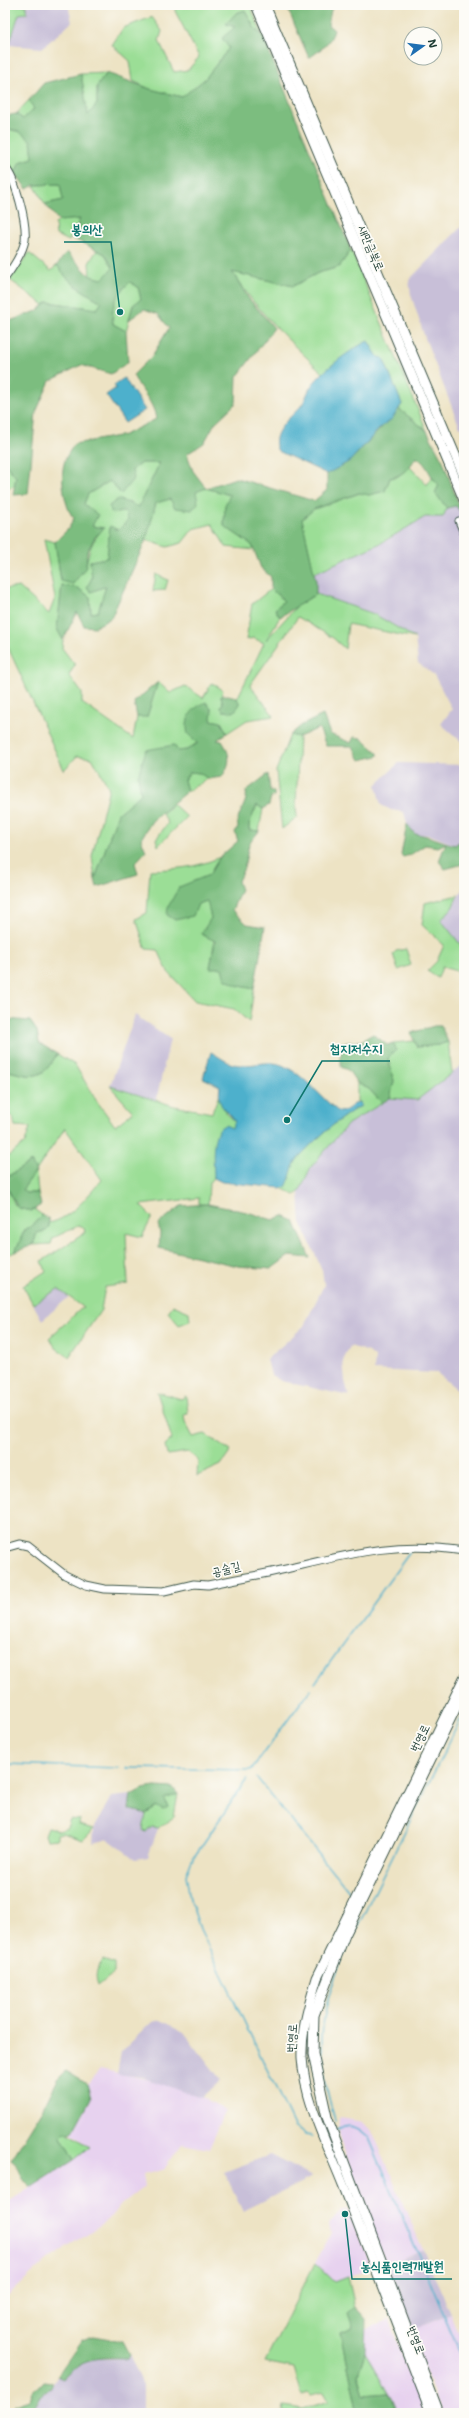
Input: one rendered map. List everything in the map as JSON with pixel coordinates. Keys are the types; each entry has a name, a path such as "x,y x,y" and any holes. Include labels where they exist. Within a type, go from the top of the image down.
{"main road":[{"name":"새만금북로","path":"256,5 383,296"},
{"name":"새만금북로","path":"265,5 395,325 464,500"},
{"name":"새만금북로","path":"395,325 464,476"},
{"name":"번영로","path":"431,2413 343,2185 325,2145 309,2092 302,2059 304,2024 317,1978 464,1678"},
{"name":"번영로","path":"439,2413 344,2167 327,2117 313,2054 314,2015 345,1935 464,1691"}],"street":[{"path":"5,167 11,174 21,207 25,241 5,278"},
{"path":"459,521 464,533"},
{"name":"공술길","path":"5,1548 19,1544 28,1546 65,1575 86,1585 105,1589 148,1591 164,1591 194,1584 208,1585 353,1553 396,1547 428,1546 464,1552"}],"shaded area":[{"path":"26,5 68,5 72,22 42,48 9,45 19,14 27,13"},
{"path":"464,224 464,427 460,428 425,338 411,295 409,280"},
{"path":"456,506 464,520 464,744 441,724 452,709 434,675 418,663 415,638 374,614 316,594 316,581 314,573 381,543 425,517 443,517 447,508"},
{"path":"399,763 464,765 464,838 455,845 430,835 415,834 407,824 404,812 391,810 381,805 376,785"},
{"path":"464,886 464,949 440,920 452,908"},
{"path":"135,1015 170,1039 156,1101 110,1086"},
{"path":"464,1063 464,1395 437,1373 374,1370 375,1357 369,1352 350,1346 343,1361 345,1381 349,1396 281,1381 271,1375 267,1359 304,1326 324,1285 322,1270 301,1222 299,1192 311,1167 348,1124 390,1098 417,1100"},
{"path":"58,1289 69,1297 42,1320 33,1304"},
{"path":"131,1795 129,1809 146,1814 143,1831 152,1827 158,1828 148,1857 135,1859 108,1839 93,1843 94,1829 112,1797"},
{"path":"161,2020 184,2032 221,2080 202,2098 141,2077 117,2074 121,2052 152,2022"},
{"path":"100,2069 182,2087 226,2110 209,2149 182,2144 165,2168 143,2174 145,2186 119,2206 108,2220 47,2260 5,2299 5,2204 74,2160 90,2147 72,2133 91,2099 87,2084"},
{"path":"339,2118 364,2122 374,2135 423,2250 386,2267 338,2133"},
{"path":"270,2155 312,2177 243,2211 224,2172"},
{"path":"348,2208 372,2268 335,2282 315,2263 331,2234 329,2225 341,2211"},
{"path":"423,2250 451,2314 409,2331 386,2267"},
{"path":"451,2314 464,2346 464,2413 442,2413 409,2331"},
{"path":"389,2321 424,2413 398,2413 365,2352 365,2329"},
{"path":"129,2354 143,2385 143,2413 31,2413 44,2391 51,2388 57,2376 63,2379 74,2366 90,2359 126,2358"}],"green space":[{"path":"5,5 26,5 27,13 19,14 9,45 5,47"},
{"path":"176,5 250,5 262,35 255,29 245,10 226,24 235,27 229,48 205,79 182,97 150,89 133,81 130,61 112,45 123,28 152,17 162,31 159,41 174,72 188,70 199,57 175,11"},
{"path":"286,5 336,5 331,10 328,25 334,30 330,39 309,58"},
{"path":"245,10 255,29 262,35 351,250 339,267 318,273 293,286 232,272 249,299 274,328 237,377 236,403 215,423 204,443 187,454 193,471 206,488 196,492 198,503 192,510 175,508 170,499 156,503 146,540 111,618 95,627 84,626 77,612 63,640 57,629 62,585 78,588 90,597 91,613 98,612 106,586 91,592 87,587 92,578 90,561 107,558 110,526 118,530 128,521 125,512 112,513 109,506 118,499 139,507 159,463 141,463 132,470 134,478 121,494 110,481 88,494 84,504 98,515 92,526 104,528 95,537 87,552 86,567 73,584 61,581 55,542 69,528 74,518 68,508 64,493 63,470 65,461 74,444 124,435 156,419 153,407 133,375 152,356 169,328 158,314 144,309 129,320 133,305 141,299 138,287 130,282 121,291 114,306 113,324 126,331 128,362 111,374 81,365 50,381 36,412 28,494 13,495 16,477 5,464 5,333 7,322 37,311 48,302 97,309 102,302 71,282 57,265 67,252 90,276 102,279 113,268 105,254 72,238 80,219 59,221 45,204 63,200 60,184 34,185 27,189 15,173 20,162 33,158 31,141 20,132 10,129 6,129 9,137 5,139 5,116 16,114 23,119 34,109 29,100 44,83 81,74 88,115 97,104 97,86 107,73 150,89 182,97 205,79 229,48 222,38 235,27 226,24 236,13"},
{"path":"107,73 97,86 97,104 88,116 81,74"},
{"path":"29,100 34,108 23,119 16,114"},
{"path":"6,129 21,132 31,141 33,158 20,162 15,173 5,162 5,139 9,137"},
{"path":"60,184 63,200 45,204 34,185"},
{"path":"80,219 69,241 56,235 55,224 59,221"},
{"path":"97,250 105,254 113,268 102,279 90,276 89,263"},
{"path":"351,250 427,431 399,409 402,404 383,358 378,357 368,341 355,348 323,373 263,313 232,272 293,286 318,273 339,267"},
{"path":"29,253 51,271 57,265 77,286 102,302 97,309 48,302 44,305 10,280"},
{"path":"130,282 138,287 141,300 133,305 126,331 113,324 113,311 118,296"},
{"path":"399,409 427,431 443,461 462,514 456,506 447,508 435,493 439,485 424,463 416,457 405,471 390,478 385,491 369,495 359,493 314,509 302,519 316,581 316,594 280,617 275,609 284,601 271,589 271,577 261,568 252,545 224,526 225,505 230,495 206,488 236,478 314,501 327,490 327,474 350,461"},
{"path":"141,463 159,463 143,496 139,508 128,502 125,512 128,521 118,530 110,527 107,558 90,561 92,578 87,587 91,592 106,586 98,612 91,613 90,597 78,588 62,585 57,629 63,640 62,648 75,665 69,675 82,693 82,703 133,739 137,717 147,716 158,682 170,693 185,686 203,698 212,683 223,690 221,696 223,704 240,704 237,699 264,643 253,638 246,640 252,604 271,589 284,601 275,609 280,617 266,640 297,606 316,594 374,614 415,638 348,624 345,649 333,638 298,617 250,685 274,716 247,720 227,733 221,722 211,720 188,734 198,742 187,750 178,751 140,780 141,794 118,813 95,879 92,856 109,788 92,758 77,756 64,770 5,641 5,589 19,587 49,614 55,598 44,539 55,542 61,581 86,567 91,546 96,537 104,528 91,526 84,504 88,494 110,481 121,494 132,470"},
{"path":"5,464 16,477 14,486 5,489"},
{"path":"410,467 427,485 431,477 439,485 435,493 447,508 443,517 425,517 381,543 314,573 302,519 314,509 360,493 369,495 385,491 390,478 397,477"},
{"path":"206,488 230,495 225,506 224,526 252,545 254,550 226,547 212,524 193,529 182,543 167,547 146,540 156,503"},
{"path":"156,574 168,580 165,590 153,591"},
{"path":"158,682 147,717 137,717 134,702"},
{"path":"228,695 236,697 240,704 234,712 223,711 220,706 223,704 221,696"},
{"path":"206,702 212,710 211,720 221,722 227,733 217,740 222,741 229,759 225,772 222,777 208,779 200,773 190,772 184,780 187,791 152,821 141,839 146,851 135,863 138,874 97,887 95,879 118,813 141,794 138,776 146,750 174,745 178,751 187,750 198,743 188,734 187,723 190,714 201,704"},
{"path":"323,715 330,734 351,743 354,737 361,738 378,753 378,756 360,760 353,746 326,746 319,728 299,737 290,735 302,725"},
{"path":"290,735 299,737 296,806 297,817 282,829 276,771"},
{"path":"190,772 200,773 208,779 187,791 184,780"},
{"path":"268,774 270,790 274,792 274,796 271,797 269,805 263,809 257,805 249,824 249,830 259,831 249,844 244,868 238,881 241,890 232,910 247,924 265,927 254,989 236,985 225,979 222,968 210,968 215,941 201,934 211,918 207,901 198,904 193,916 175,920 167,915 168,907 179,887 209,875 220,857 238,841 235,832 238,828 238,818 246,800 246,791"},
{"path":"173,804 187,817 158,846 156,839 168,823 162,814"},
{"path":"257,805 263,809 259,831 249,830 249,824"},
{"path":"407,824 415,834 455,845 464,838 463,864 445,869 439,861 446,843 438,847 425,845 410,855 403,857 401,855"},
{"path":"220,857 209,875 199,880 198,904 207,901 212,919 214,941 210,967 222,968 226,979 236,985 254,989 249,1022 234,1009 195,1001 168,972 158,950 146,949 136,919 147,913 150,870 194,866"},
{"path":"458,895 452,908 441,920 464,949 464,973 442,967 438,978 427,971 437,961 444,945 422,925 425,903"},
{"path":"406,949 411,965 398,970 393,954 396,951"},
{"path":"5,1019 30,1021 37,1031 39,1043 57,1054 46,1069 41,1073 30,1075 5,1070"},
{"path":"434,1026 441,1026 448,1042 438,1045 417,1047 411,1033"},
{"path":"373,1034 387,1045 393,1043 396,1050 388,1058 394,1081 390,1098 382,1103 369,1089 357,1083 348,1070 341,1067 341,1043 361,1041"},
{"path":"414,1041 417,1047 438,1045 448,1042 452,1073 417,1100 390,1098 394,1081 388,1058 396,1050 393,1043"},
{"path":"57,1054 75,1065 96,1100 115,1126 133,1112 110,1086 174,1106 212,1113 218,1097 227,1114 235,1121 232,1128 216,1134 214,1178 209,1182 208,1204 199,1204 199,1198 140,1205 152,1217 142,1237 126,1233 128,1284 105,1287 101,1310 69,1357 56,1348 49,1338 83,1307 58,1289 33,1304 23,1286 46,1271 42,1261 85,1233 84,1228 78,1226 53,1238 51,1244 33,1245 37,1233 49,1226 49,1223 65,1217 72,1212 102,1180 65,1128 36,1171 31,1162 5,1178 5,1159 25,1143 30,1127 15,1126 13,1117 5,1113 5,1070 36,1075 46,1069"},
{"path":"357,1083 369,1089 382,1103 348,1124 311,1167 299,1192 295,1195 281,1188 286,1187 294,1164 308,1147 336,1123 361,1106 360,1102 357,1102"},
{"path":"31,1162 36,1171 22,1190 26,1193 38,1193 41,1205 31,1211 18,1208 5,1183 5,1178"},
{"path":"36,1171 38,1193 26,1193 22,1190"},
{"path":"5,1183 15,1205 31,1211 34,1209 42,1215 32,1226 25,1229 15,1252 10,1254 5,1240"},
{"path":"208,1204 247,1212 273,1220 283,1216 294,1221 310,1258 289,1256 271,1269 238,1266 159,1248 160,1233 158,1224 181,1206"},
{"path":"42,1215 49,1219 49,1226 46,1231 37,1233 33,1245 15,1252 25,1229 32,1226"},
{"path":"173,1305 189,1312 190,1321 179,1325 168,1312"},
{"path":"157,1392 181,1399 186,1396 188,1413 184,1414 185,1422 193,1437 205,1434 231,1451 221,1465 197,1476 198,1460 188,1452 167,1455 165,1445 172,1439"},
{"path":"155,1787 173,1788 178,1794 165,1799 168,1807 163,1810 157,1807 146,1814 129,1809 131,1795 142,1789"},
{"path":"178,1794 174,1817 158,1828 152,1827 146,1832 143,1831 146,1814 157,1807 168,1807 164,1799"},
{"path":"70,1819 80,1820 79,1825 94,1829 83,1840 63,1833 57,1834 57,1839 47,1840 45,1835 48,1827 59,1831 67,1828"},
{"path":"103,1960 114,1964 114,1973 98,1986 96,1979 97,1972"},
{"path":"66,2071 87,2084 91,2098 72,2133 66,2131 61,2136 74,2160 32,2187 24,2180 17,2166 11,2160 43,2109 58,2079"},
{"path":"66,2131 90,2147 74,2160 61,2136"},
{"path":"315,2263 335,2282 348,2277 355,2307 348,2313 353,2327 341,2332 358,2413 282,2413 283,2406 303,2409 329,2401 324,2392 311,2395 308,2392 302,2395 294,2368 265,2362"},
{"path":"355,2307 366,2319 365,2352 358,2375 364,2395 388,2393 396,2407 387,2413 358,2413 341,2332 353,2327 348,2313"},
{"path":"93,2336 122,2341 129,2354 127,2358 99,2358 91,2360 77,2366 63,2379 57,2376 82,2340"},
{"path":"365,2352 388,2393 364,2395 358,2375"},
{"path":"43,2381 53,2382 51,2388 44,2391 31,2413 13,2413 15,2405 30,2400 33,2392"}],"water":[{"path":"368,341 378,357 383,358 402,404 392,419 380,428 350,461 327,474 278,451 276,438 278,432 286,421 302,405 312,385 338,360"},
{"path":"124,378 145,410 125,423 106,395 116,388 114,385"},
{"path":"211,1052 233,1064 245,1065 276,1063 282,1065 305,1080 339,1112 345,1111 360,1102 361,1106 336,1123 301,1155 294,1164 286,1187 281,1188 222,1182 214,1178 214,1141 220,1128 225,1125 232,1128 235,1121 222,1106 219,1093 220,1086 203,1078"}],"waterway":[{"path":"315,1683 410,1552"},
{"path":"126,1768 251,1770 310,1690"},
{"path":"354,1934 464,1712"},
{"path":"5,1764 118,1768"},
{"path":"257,1778 351,1894"},
{"path":"247,1779 192,1860 186,1875 190,1899 200,1929 294,2126 305,2135 312,2136"},
{"path":"335,2121 328,2096 324,2073 322,2051 323,2030 331,1988 350,1942"},
{"path":"336,2129 346,2126 354,2127 362,2131 369,2138 464,2362"}],"place":[{"name":"봉의산","path":"120,312"},
{"name":"첩지저수지","path":"287,1120"},
{"name":"농식품인력개발원","path":"345,2214"}]}
